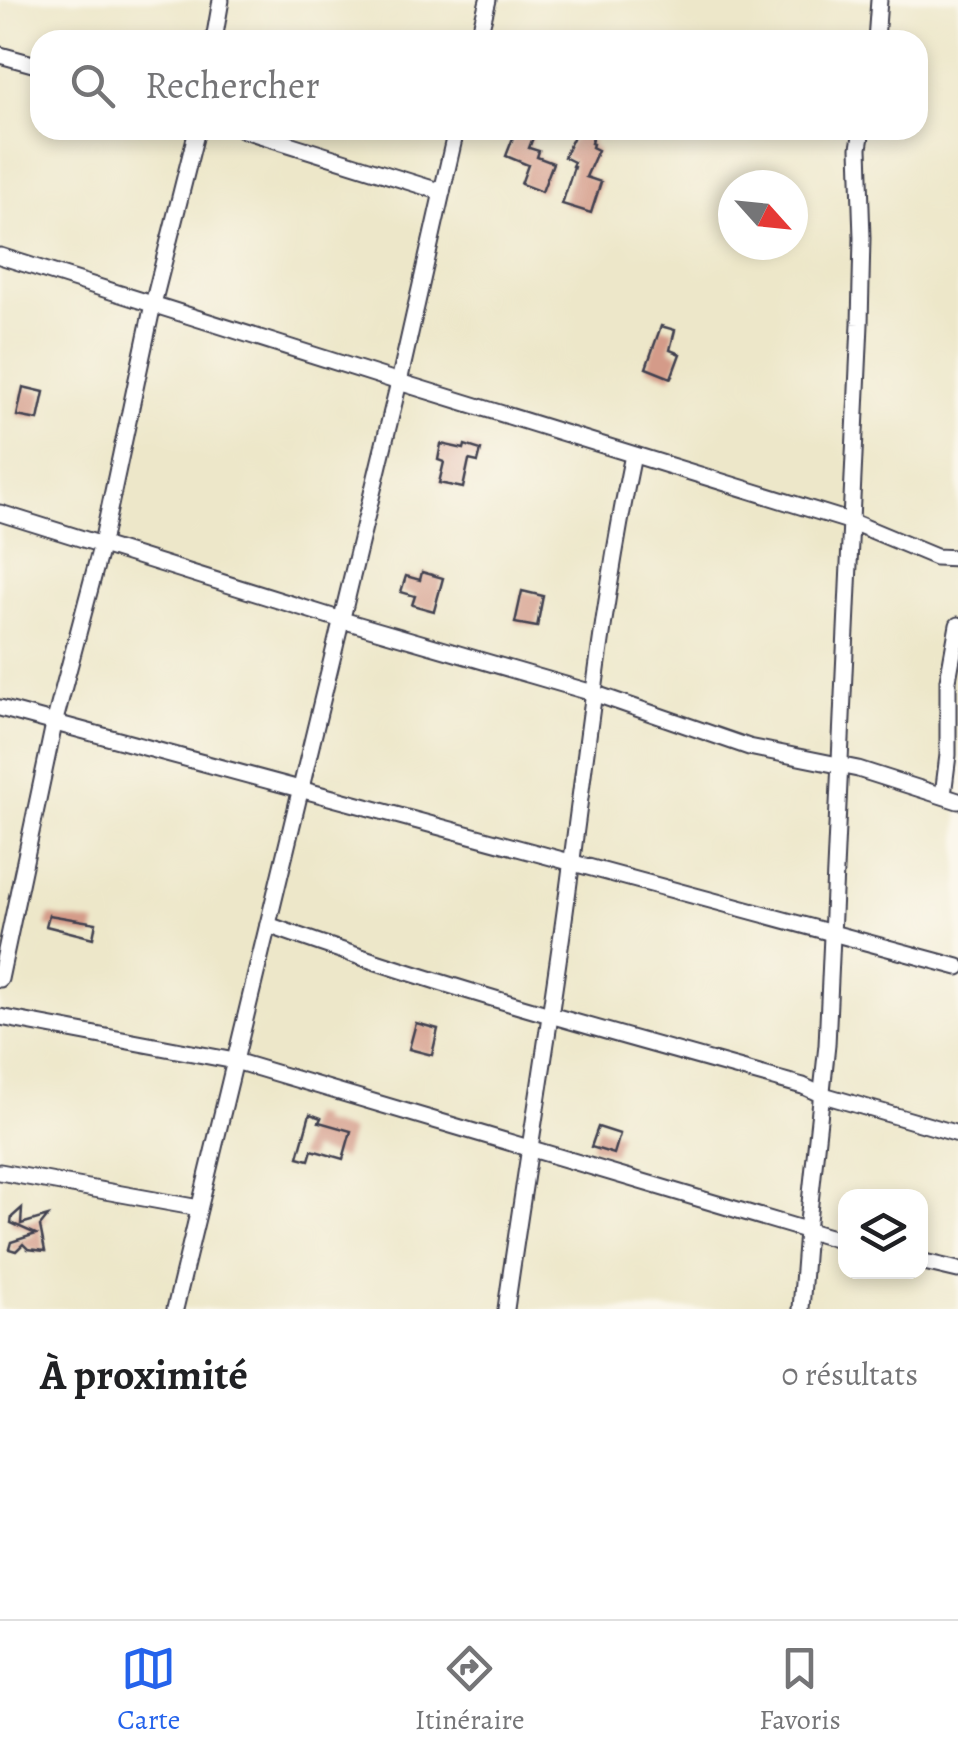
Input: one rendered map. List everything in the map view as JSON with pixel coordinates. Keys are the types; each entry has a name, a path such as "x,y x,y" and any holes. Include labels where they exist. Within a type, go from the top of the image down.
{"street":[{"path":"216,30 221,0"},
{"path":"480,30 488,0"},
{"path":"877,30 879,0"},
{"path":"0,55 30,63"},
{"path":"0,979 54,724 102,544 153,304 194,140"},
{"path":"276,140 442,192"},
{"path":"176,1309 454,140"},
{"path":"801,1309 834,933 862,238 861,140"},
{"path":"0,256 852,522 936,557 958,558"},
{"path":"506,1309 572,861 592,693 634,455"},
{"path":"0,513 592,693 749,747 858,769 950,798 948,680 958,625"},
{"path":"0,708 958,967"},
{"path":"268,924 358,958 958,1134"},
{"path":"0,1017 234,1061 838,1240"},
{"path":"0,1172 200,1208"},
{"path":"928,1263 958,1270"}],"building":[{"path":"512,140 532,140 529,148 539,151 537,157 553,163 542,192 521,184 528,165 506,156"},
{"path":"572,140 592,140 592,147 598,150 586,177 601,182 591,213 562,204 574,167 574,162 564,157"},
{"path":"661,326 675,330 670,350 680,354 671,378 646,368"},
{"path":"23,387 44,392 38,420 17,416"},
{"path":"441,444 481,450 478,462 469,460 463,488 439,483 444,462 438,460"},
{"path":"422,572 443,578 434,611 412,605 415,596 401,592 406,576 420,580"},
{"path":"522,591 543,596 537,627 515,623"},
{"path":"49,915 96,923 93,938 46,926"},
{"path":"416,1023 438,1029 432,1055 409,1049"},
{"path":"310,1114 321,1118 319,1122 351,1131 343,1159 312,1150 309,1160 298,1157"},
{"path":"598,1127 620,1134 614,1154 591,1147"},
{"path":"22,1208 21,1224 48,1216 40,1226 45,1251 28,1249 23,1244 16,1251 9,1249 11,1242 36,1234 11,1223"}]}
